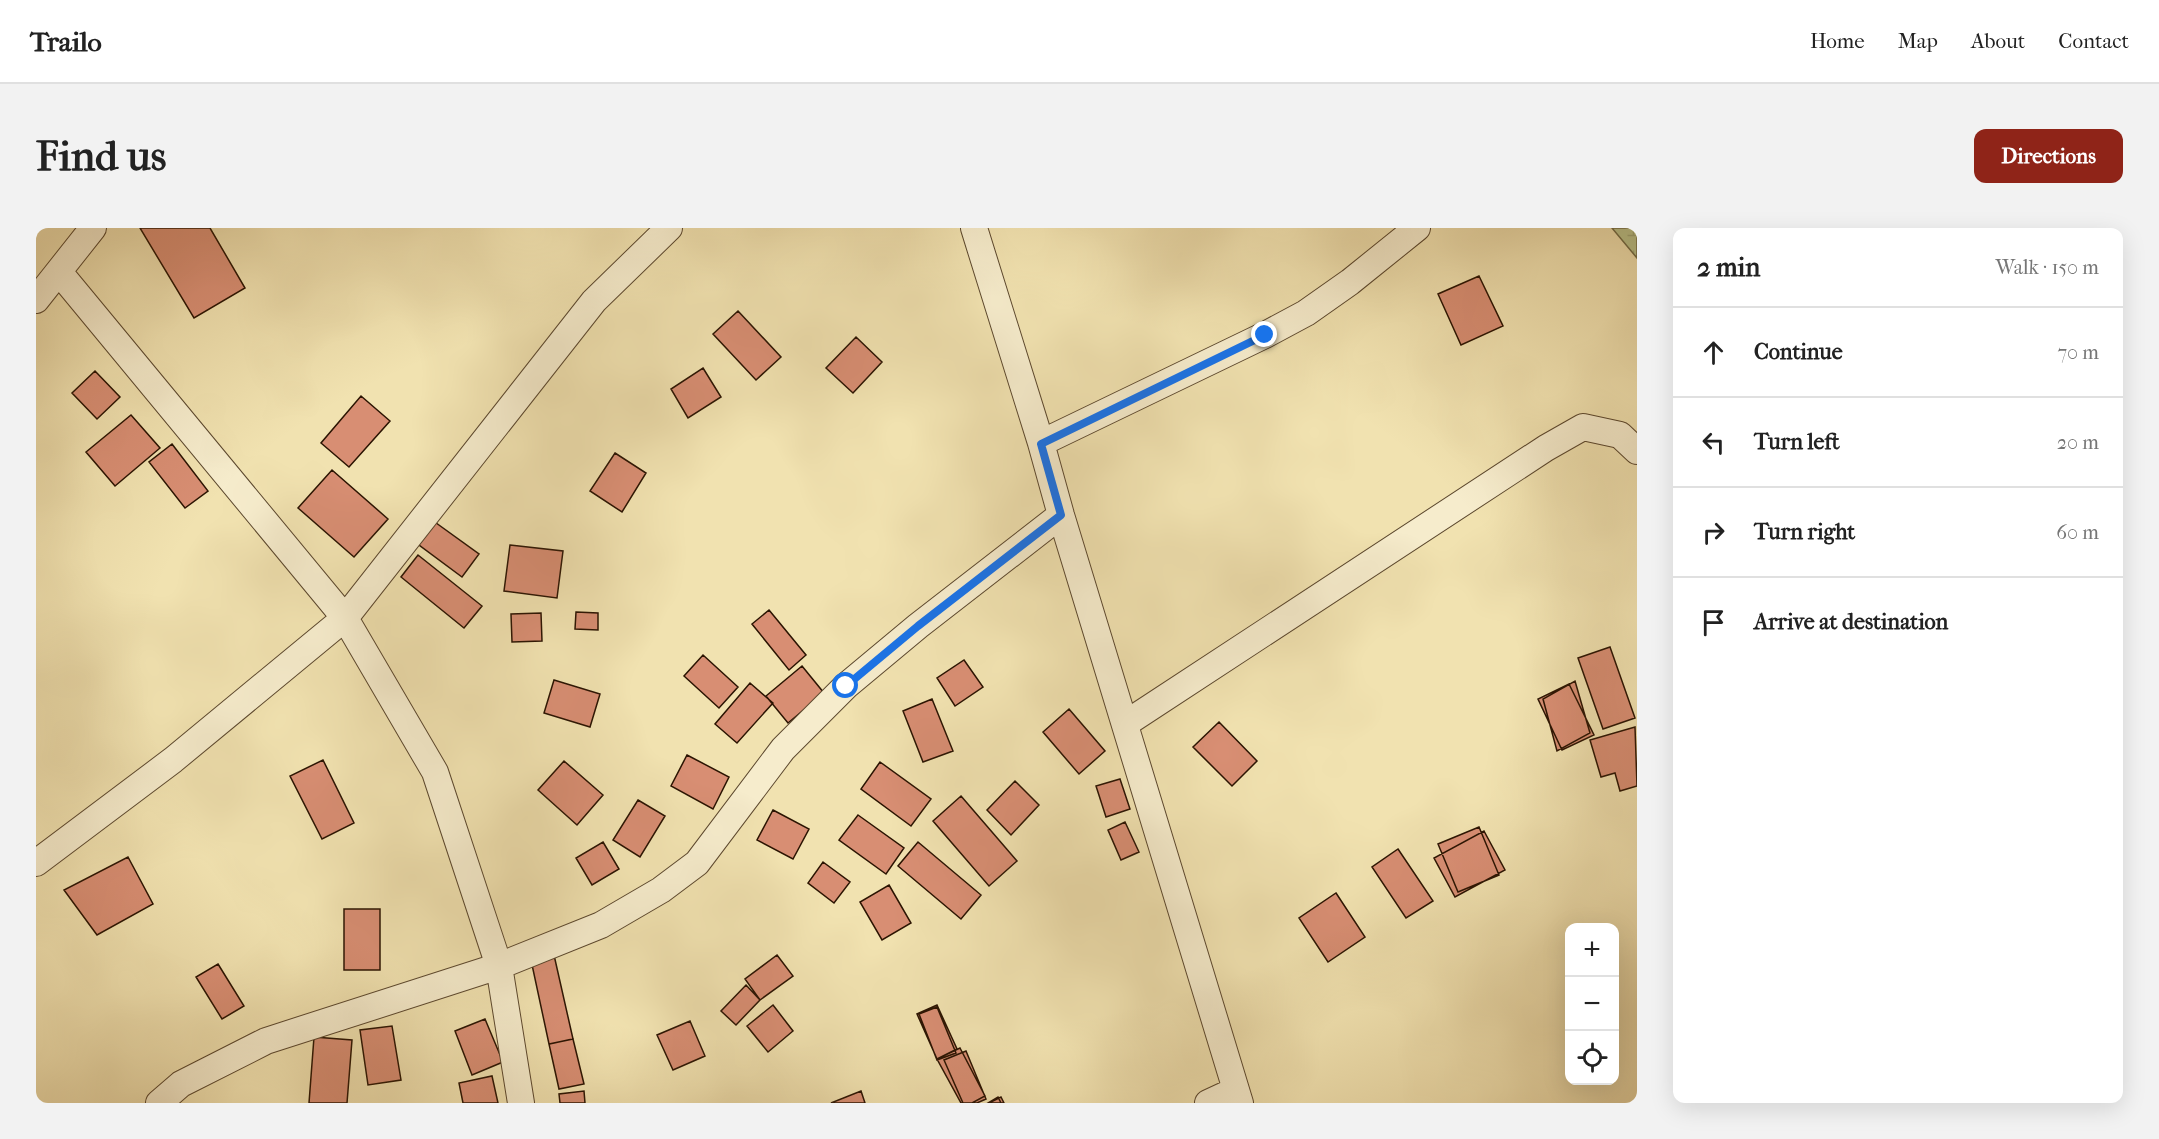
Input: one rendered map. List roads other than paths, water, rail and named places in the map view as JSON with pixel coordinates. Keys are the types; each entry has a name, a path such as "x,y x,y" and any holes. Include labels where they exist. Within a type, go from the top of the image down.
{"street":[{"path":"36,300 93,228"},
{"path":"36,863 173,760 345,618 594,300 669,228"},
{"path":"974,228 1238,1096 1208,1103"},
{"path":"1041,444 1306,313 1350,282 1417,228"},
{"path":"58,272 345,618 435,772 499,966 522,1103"},
{"path":"1125,724 1546,448 1583,428 1620,435 1637,451"},
{"path":"159,1103 181,1084 266,1041 499,966 601,925 661,890 697,863 783,749 846,686 927,619 1061,515"}]}
